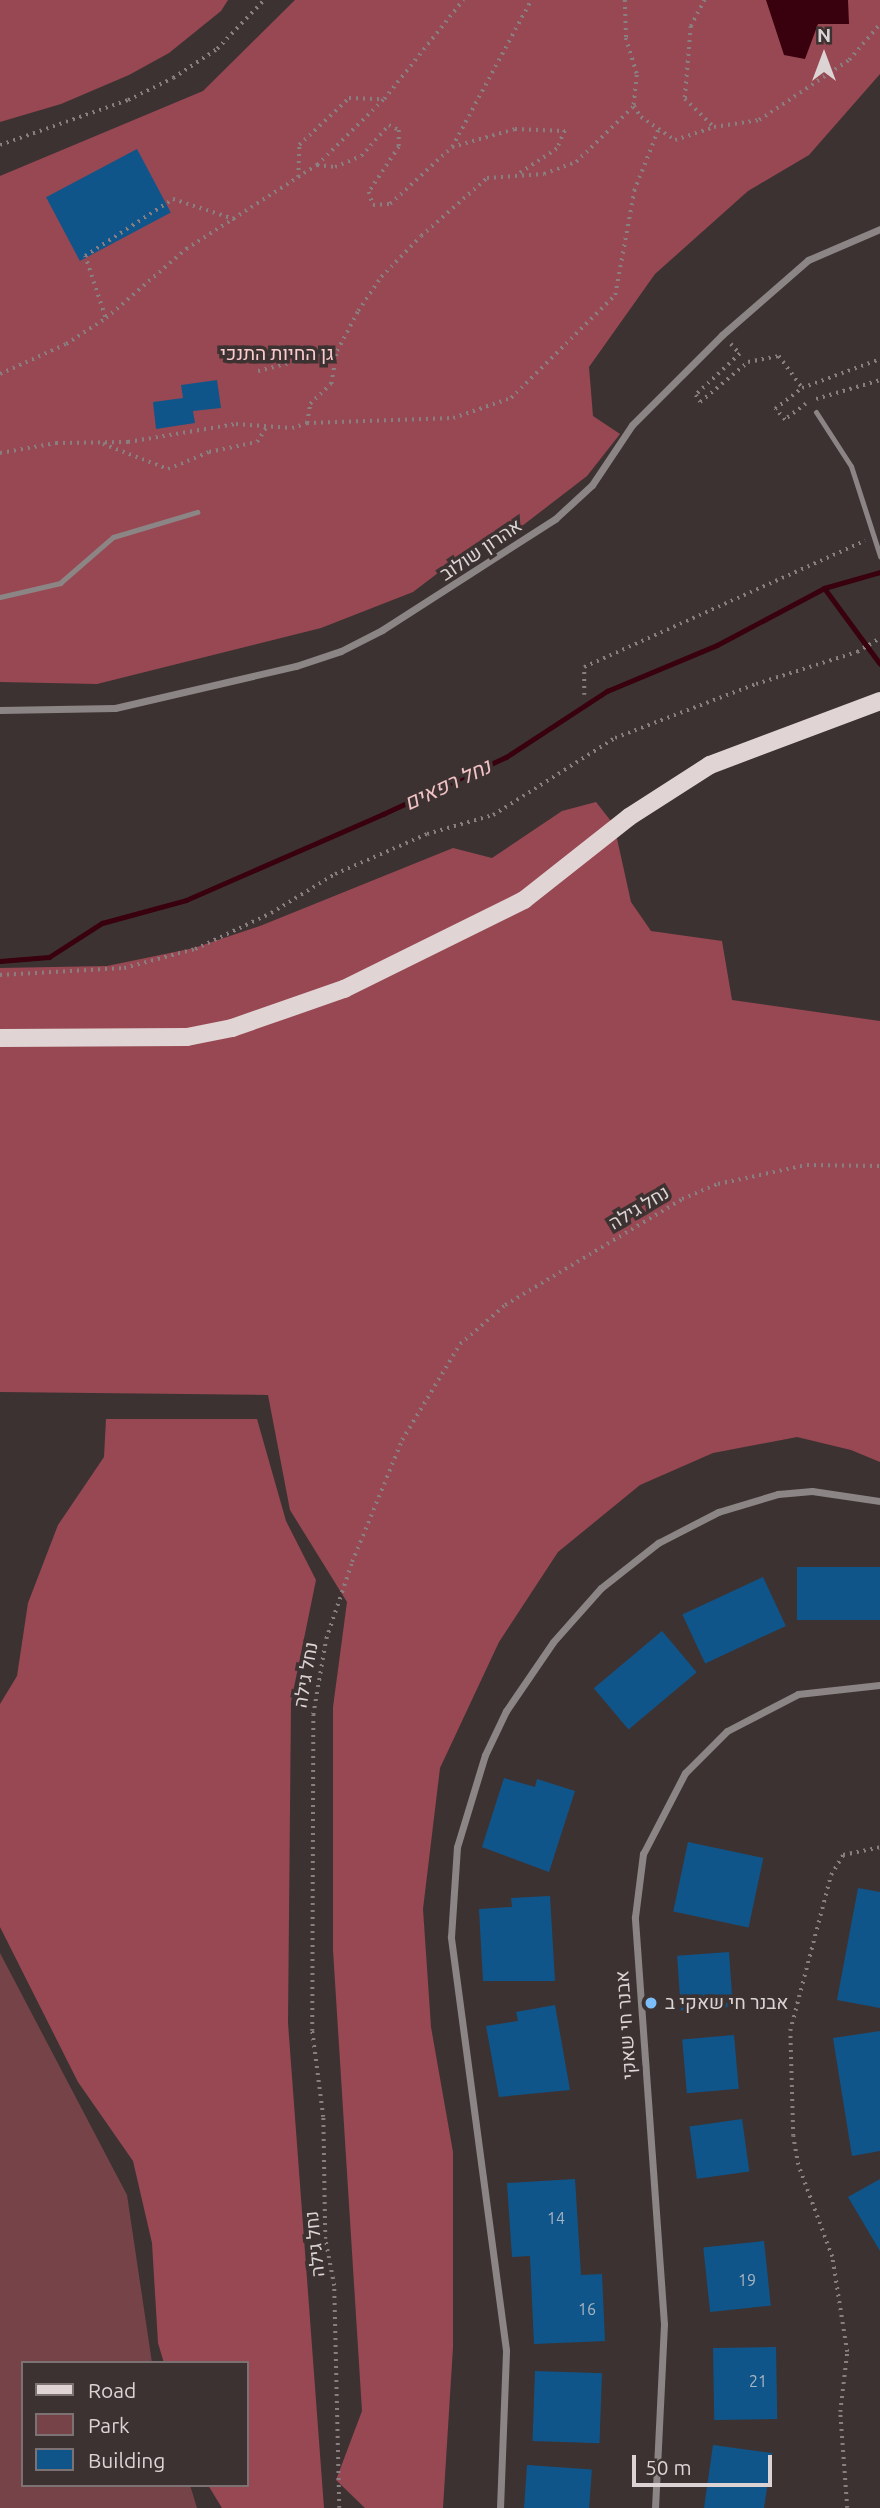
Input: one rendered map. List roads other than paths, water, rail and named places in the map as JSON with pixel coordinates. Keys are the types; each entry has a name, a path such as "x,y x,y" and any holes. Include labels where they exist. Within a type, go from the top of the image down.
{"main road":[{"path":"0,1038 187,1037 232,1028 344,989 524,900 629,817 710,765 880,701"}],"street":[{"name":"אהרון שולוב","path":"0,710 115,708 296,666 372,635 426,605 555,519 592,485 632,425 722,335 808,260 880,229"},
{"path":"500,2508 506,2350 450,1937 457,1847 485,1755 506,1711 553,1642 601,1588 657,1543 718,1512 778,1494 812,1491 880,1501"},
{"name":"אבנר חי שאקי","path":"655,2508 664,2324 635,1917 643,1854 685,1773 727,1731 798,1694 880,1685"}],"lane":[{"path":"816,412 850,467 880,556"},
{"path":"0,597 60,583 113,537 197,512"}],"waterway":[{"name":"נחל רפאים","path":"0,961 49,957 102,923 186,900 383,814 506,757 607,691 717,645 824,588 880,572"},
{"path":"824,588 880,664"}],"place":[{"name":"אבנר חי שאקי ב","path":"651,2003"}],"park label":[{"name":"גן החיות התנכי","path":"277,354"}]}
